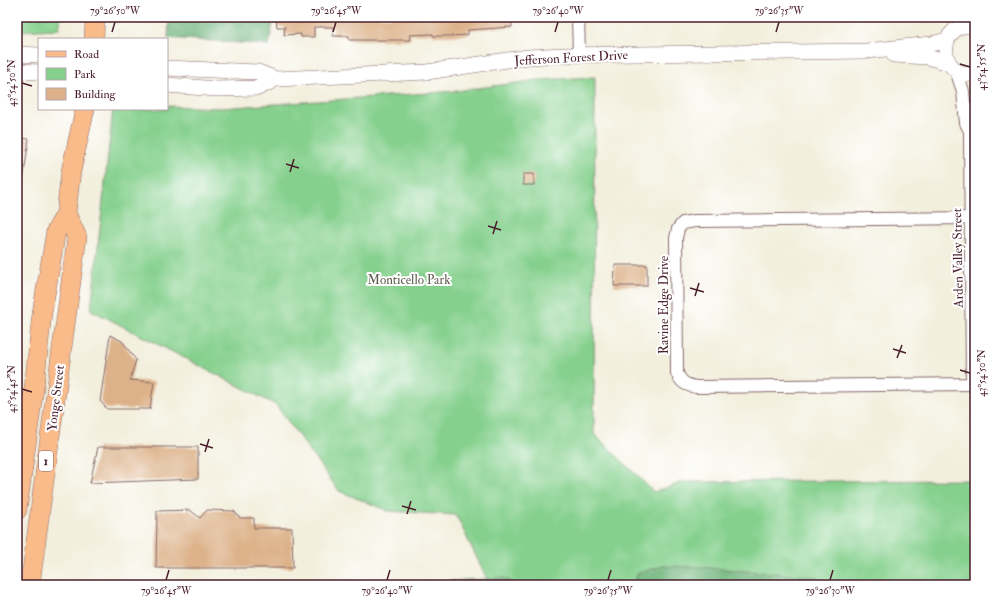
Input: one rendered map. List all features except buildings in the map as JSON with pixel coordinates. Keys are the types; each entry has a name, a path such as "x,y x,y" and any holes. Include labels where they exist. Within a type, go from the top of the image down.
{"main road":[{"path":"94,38 95,17"},
{"name":"Yonge Street","path":"17,510 34,388 42,313 56,231 66,212 71,171 85,110"},
{"name":"Yonge Street","path":"30,584 77,237 66,212"}],"street":[{"path":"578,17 579,54"},
{"path":"952,67 945,52 947,40 959,23 966,26 975,26"},
{"name":"Jefferson Forest Drive","path":"168,68 258,72 276,79 427,72 528,57 579,54 867,51 931,44 947,40"},
{"name":"Jefferson Forest Drive","path":"867,51 927,57 952,67 964,74 975,74"},
{"path":"17,54 38,55"},
{"name":"Arden Valley Street","path":"952,67 963,91 966,123 970,131 973,218 974,384"},
{"path":"17,71 38,72"},
{"name":"Jefferson Forest Drive","path":"168,85 216,89 258,88 276,79"},
{"name":"Arden Valley Street","path":"970,131 974,122 975,108"},
{"name":"Ravine Edge Drive","path":"973,218 695,221 683,222 678,229 676,238 677,373 680,381 687,385 696,387 974,384"}],"green space":[{"path":"17,17 61,17 59,29 17,31"},
{"path":"169,17 274,17 269,45 168,38"},
{"name":"Monticello Park","path":"595,77 594,434 654,492 683,482 975,480 975,585 415,585 415,583 487,579 456,515 388,511 339,491 276,405 91,310 113,110 168,110 168,106 221,108 456,91 538,80"},
{"path":"663,566 700,567 817,577 822,585 633,585 638,573"},
{"path":"503,578 513,582 515,585 415,585 415,583"}]}
